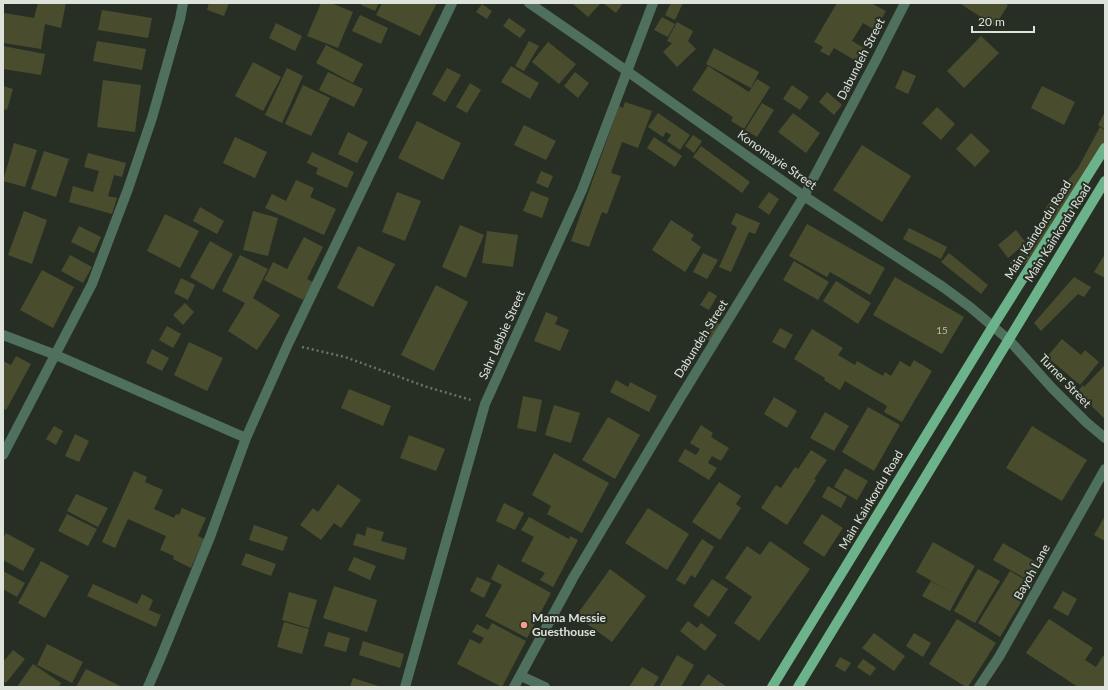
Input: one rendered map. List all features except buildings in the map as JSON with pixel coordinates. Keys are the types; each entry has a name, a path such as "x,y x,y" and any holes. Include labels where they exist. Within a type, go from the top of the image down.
{"main road":[{"name":"Main Kaindordu Road","path":"993,326 1105,148"},
{"name":"Main Kainkordu Road","path":"798,687 1105,181"},
{"name":"Main Kainkordu Road","path":"772,687 993,326"}],"street":[{"path":"3,455 92,284 128,189 152,118 180,19 183,3"},
{"path":"148,687 162,657 210,537 246,438 288,344 452,3"},
{"name":"Konomayie Street","path":"529,3 804,196 943,287 1009,340"},
{"name":"Sahr Lebbie Street","path":"405,687 485,404 582,190 626,70 653,3"},
{"name":"Dabundeh Street","path":"514,687 573,578 679,400 804,196 905,3"},
{"path":"3,335 56,355 246,438"},
{"name":"Turner Street","path":"1009,340 1052,388 1086,422 1105,438"},
{"name":"Bayoh Lane","path":"979,687 998,657 1105,469"},
{"path":"521,676 545,687"}],"path":[{"path":"288,344 345,357 427,387 485,404"}],"place":[{"name":"Mama Messie Guesthouse","path":"524,625"}]}
